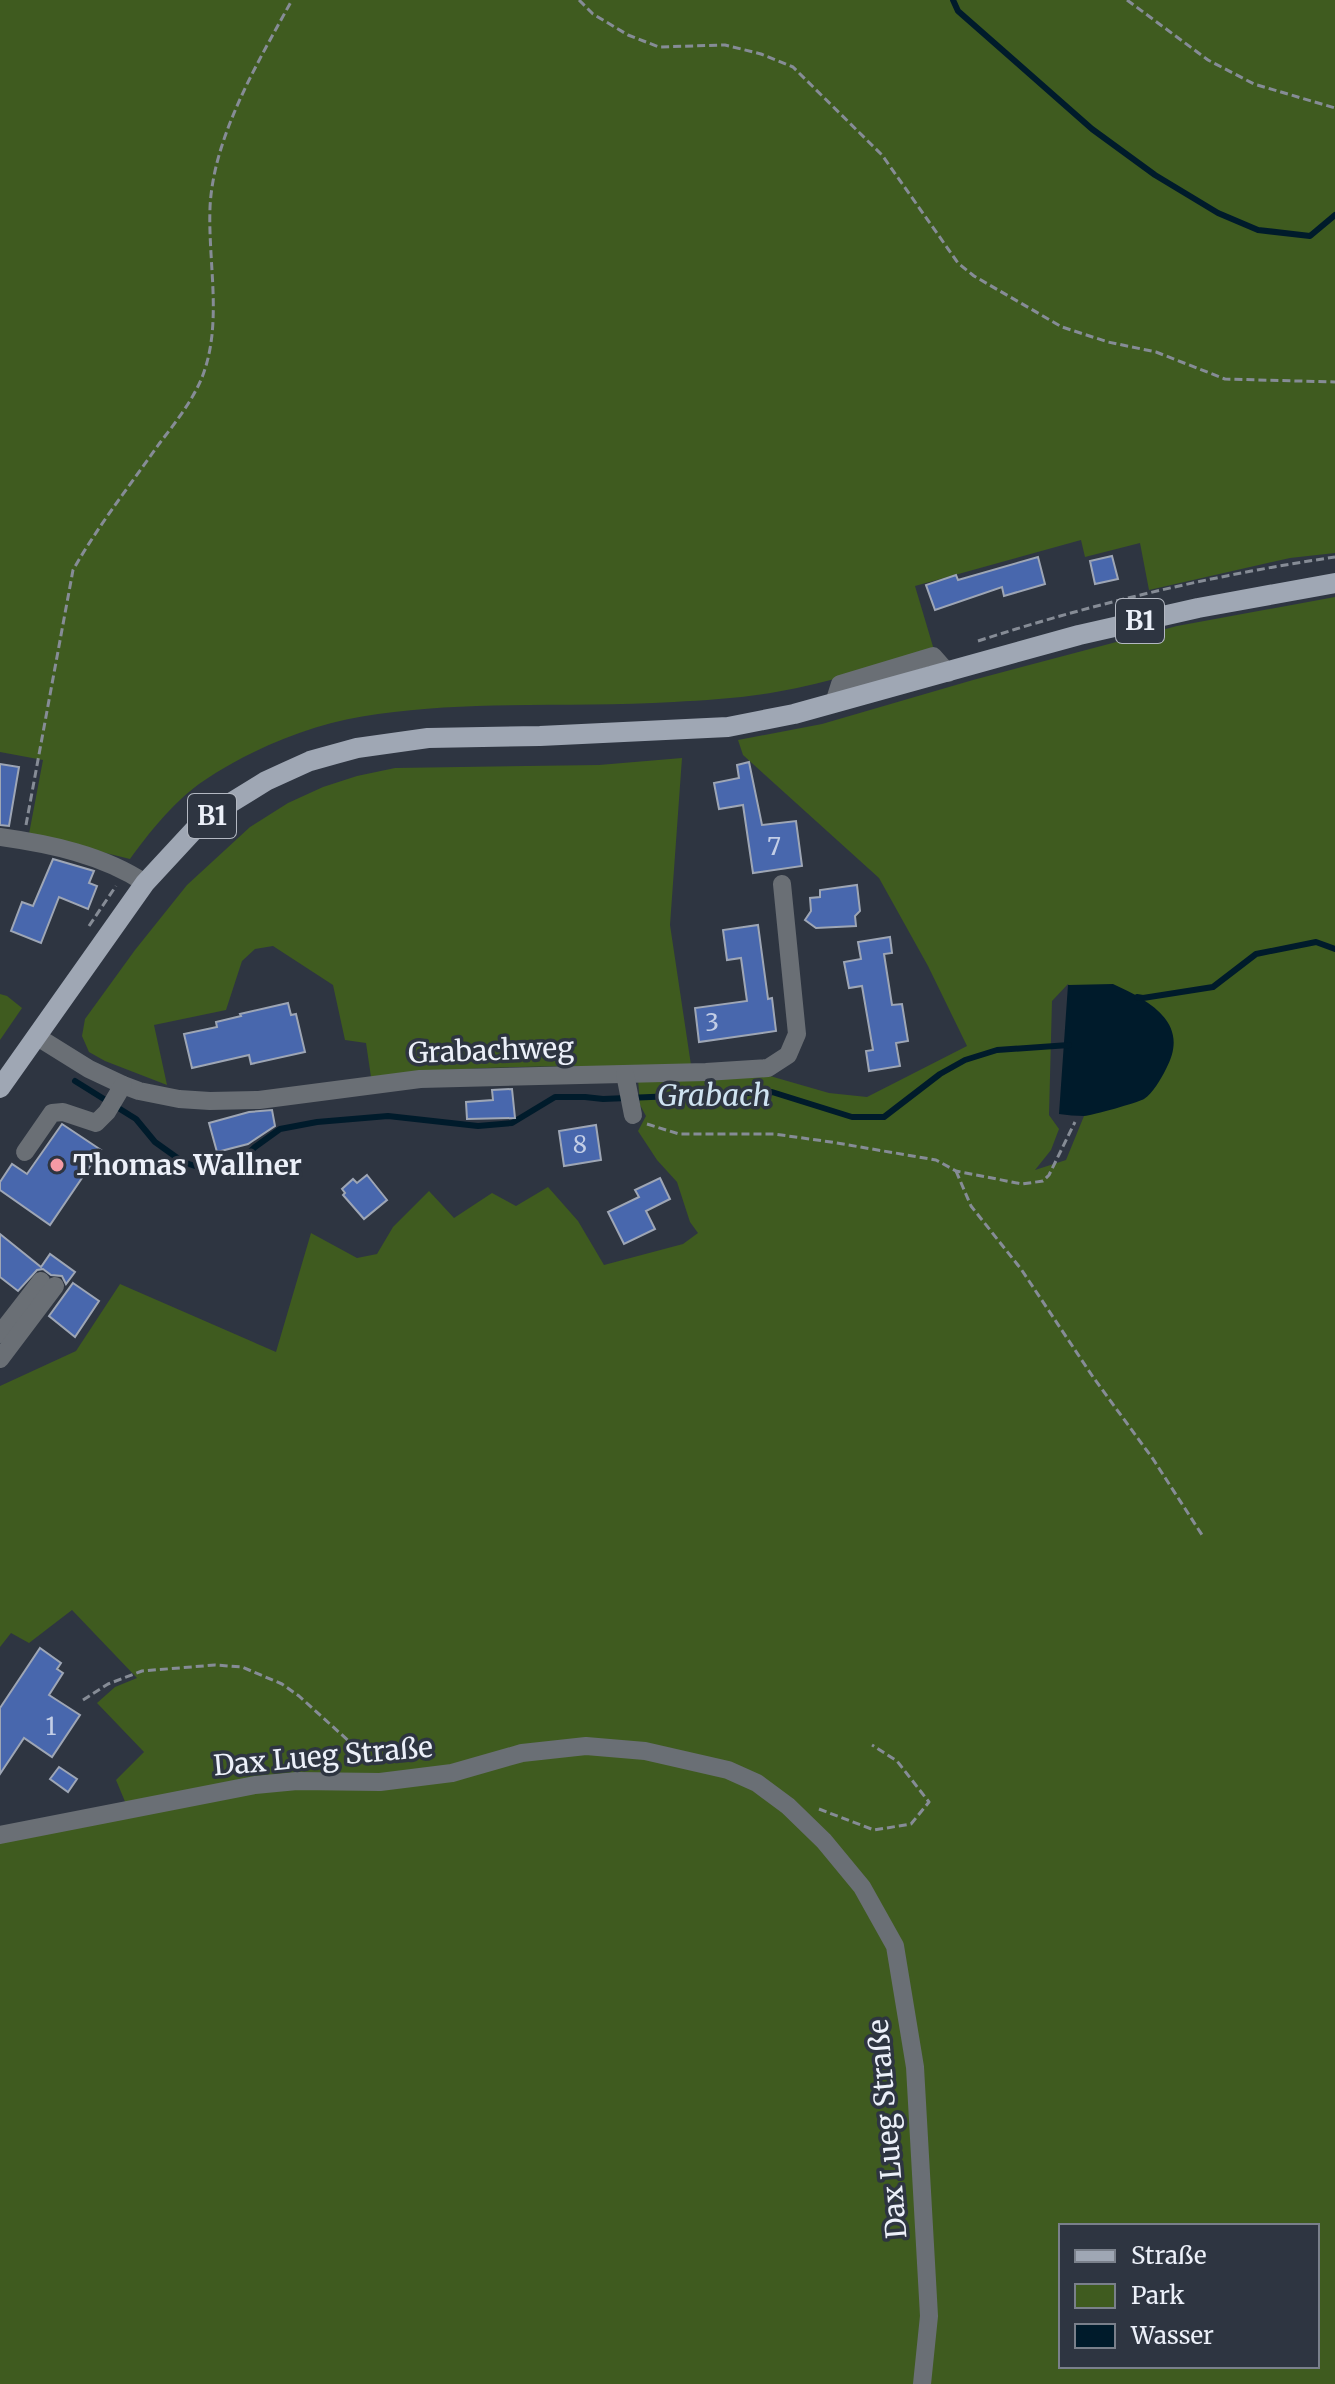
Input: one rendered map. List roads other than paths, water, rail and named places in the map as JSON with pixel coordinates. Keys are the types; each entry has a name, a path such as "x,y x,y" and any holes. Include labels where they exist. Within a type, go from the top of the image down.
{"main road":[{"name":"B1","path":"0,1088 136,877 232,802 266,781 310,761 357,748 428,738 728,727 794,714 1079,635 1183,611 1335,583"}],"street":[{"path":"0,837 94,857 136,877"},
{"name":"Grabachweg","path":"36,1036 120,1090 179,1099 259,1100 420,1079 629,1096 706,1072 768,1068 788,1055 797,1034 782,884"},
{"path":"25,1152 52,1113 63,1112 96,1123 107,1112 120,1090"},
{"path":"0,1334 48,1284 0,1359"},
{"name":"Dax Lueg Straße","path":"0,1835 255,1785 297,1781 380,1782 452,1773 522,1753 586,1746 645,1751 728,1770 757,1783 788,1806 824,1841 862,1887 895,1946 915,2067 929,2316 922,2384"}],"water":[{"path":"1113,984 1153,1006 1170,1026 1172,1053 1166,1069 1154,1090 1140,1101 1084,1116 1059,1114 1068,985"}],"waterway":[{"path":"953,0 958,11 1092,129 1155,175 1218,213 1258,230 1310,236 1335,215"},
{"name":"Grabach","path":"1137,997 1213,987 1256,954 1316,942 1335,949"},
{"name":"Grabach","path":"75,1081 136,1119 155,1142 183,1162 207,1170 234,1167 280,1129 317,1122 388,1116 478,1126 512,1123 555,1097 603,1099 772,1092 852,1117 884,1117 940,1074 965,1060 997,1050 1069,1045"}],"place":[{"name":"Thomas Wallner","path":"57,1165"}]}
